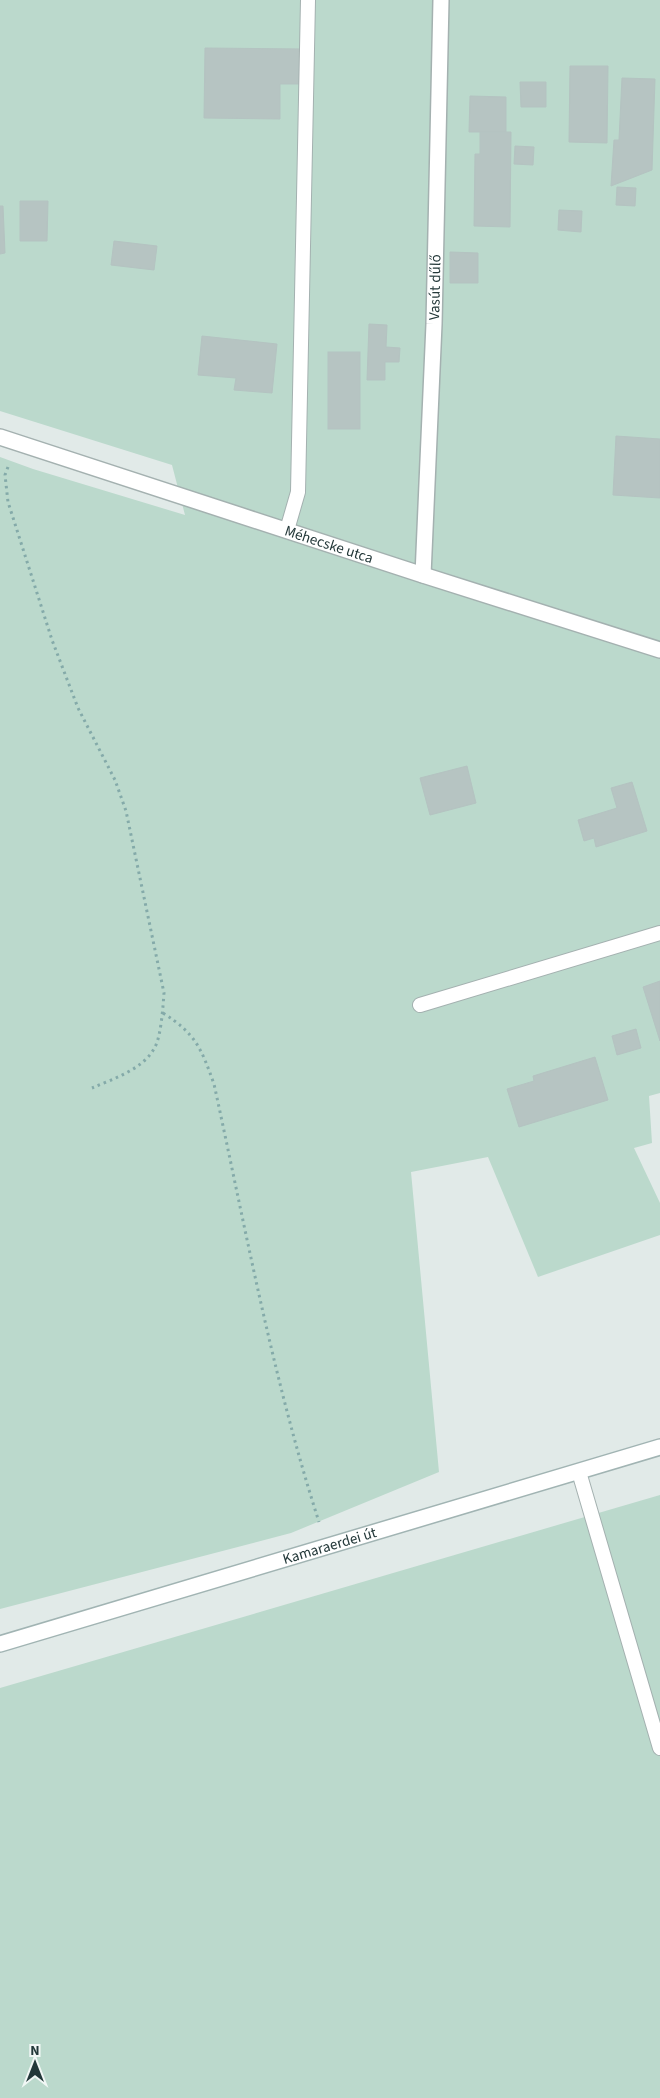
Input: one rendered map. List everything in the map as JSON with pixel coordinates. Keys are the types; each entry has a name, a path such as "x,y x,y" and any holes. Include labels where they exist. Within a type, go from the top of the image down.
{"street":[{"name":"Vasút dűlő","path":"424,575 434,324 441,0"},
{"name":"Méhecske utca","path":"0,437 660,650"},
{"name":"Kamaraerdei út","path":"0,1644 660,1447"}],"lane":[{"path":"286,530 298,492 308,0"},
{"path":"420,1005 660,933"},
{"path":"579,1472 660,1748"}],"path":[{"path":"16,442 6,475 8,502 52,640 78,708 115,780 126,811 164,994 163,1012 155,1047 137,1068 92,1088"},
{"path":"163,1012 180,1024 202,1049 214,1084 270,1340 301,1468 327,1546"}],"green space":[{"path":"0,0 660,0 660,1093 649,1096 652,1143 634,1148 660,1203 660,1235 538,1277 488,1157 411,1172 439,1472 291,1533 0,1609 0,457 33,469 185,515 172,465 0,411"},
{"path":"660,1495 660,2098 0,2098 0,1688"}],"building":[{"path":"205,48 304,49 304,84 280,84 280,119 204,118"},
{"path":"570,66 608,66 607,143 569,142"},
{"path":"622,78 655,79 652,170 611,186 614,140 619,140"},
{"path":"520,82 546,82 546,107 521,107"},
{"path":"470,96 506,97 506,132 469,132"},
{"path":"480,132 511,132 510,227 474,226 475,154 480,154"},
{"path":"515,146 534,147 533,165 514,164"},
{"path":"617,187 636,188 635,206 616,205"},
{"path":"20,201 48,201 47,241 20,241"},
{"path":"0,206 3,206 5,253 0,254"},
{"path":"559,210 582,211 581,232 558,230"},
{"path":"114,241 157,246 154,270 111,265"},
{"path":"450,252 478,253 478,283 450,283"},
{"path":"369,324 387,325 386,347 400,348 399,362 385,362 385,380 367,380"},
{"path":"202,336 277,344 272,393 234,390 236,378 198,375"},
{"path":"328,352 360,352 360,429 328,429"},
{"path":"616,436 660,439 660,498 613,495"},
{"path":"467,766 476,803 430,815 420,778"},
{"path":"632,782 647,831 596,847 594,838 584,841 578,820 617,808 611,788"},
{"path":"660,981 660,1041 643,987"},
{"path":"636,1029 641,1048 617,1055 612,1036"},
{"path":"595,1057 608,1100 519,1127 507,1089 534,1081 533,1076"}]}
